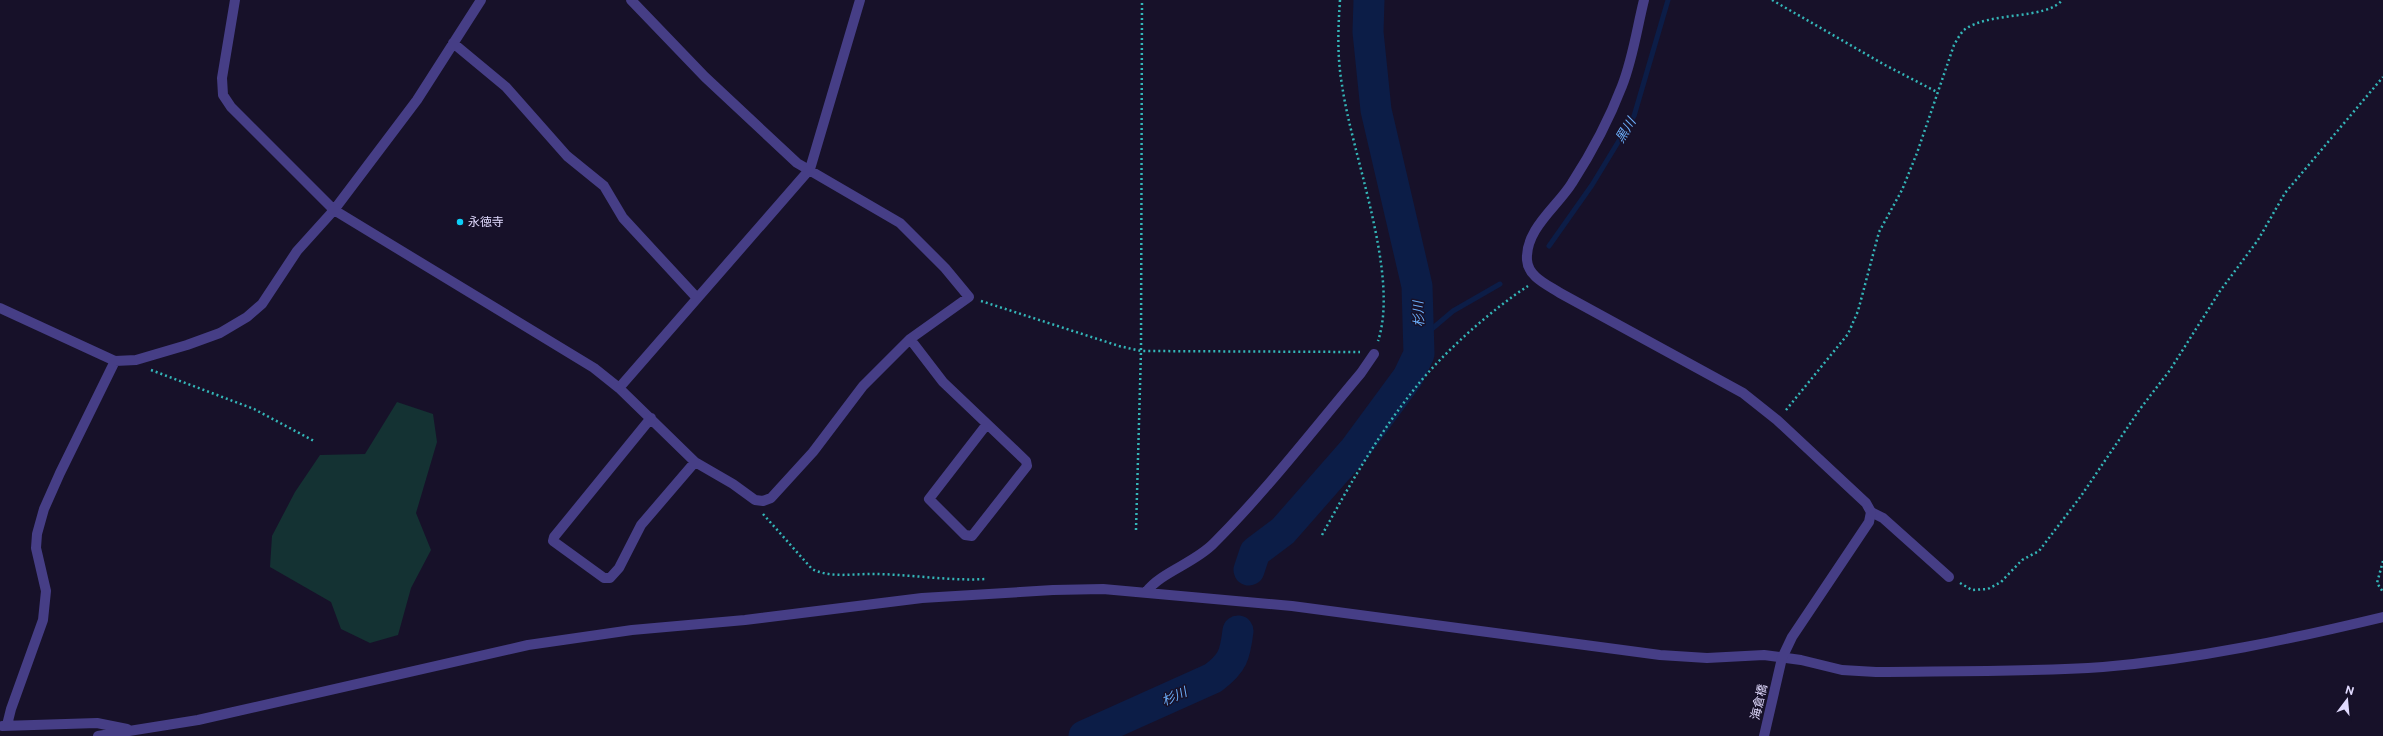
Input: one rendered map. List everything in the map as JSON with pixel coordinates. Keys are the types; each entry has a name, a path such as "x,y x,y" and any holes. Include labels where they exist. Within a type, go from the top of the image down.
{"street":[{"path":"235,0 222,78 223,95 231,107 334,210 594,368 619,388 695,462 733,484 755,500 763,501 771,498 813,452 863,386 910,339 969,297 945,268 900,223 810,169 797,163 705,77 631,0"},
{"path":"0,308 115,361 136,360 220,333 248,317 262,304 297,251 334,210 417,100 481,0"},
{"path":"619,388 810,169 860,0"},
{"path":"1644,0 1630,62 1610,115 1589,157 1565,194 1539,226 1531,239 1527,260 1531,272 1539,279 1644,341 1743,393 1777,420 1866,503 1871,512 1883,518 1949,578"},
{"path":"453,43 506,87 567,156 604,186 623,218 697,298"},
{"path":"910,339 943,382 1026,461 1027,466 972,536 965,535 929,499 987,424"},
{"path":"1146,592 1154,581 1175,572 1213,545 1361,373 1374,354"},
{"path":"115,361 60,473 38,528 36,548 46,592 43,620 3,725 97,723 137,731"},
{"path":"650,418 554,537 553,541 604,578 610,578 618,568 641,525 695,462"},
{"name":"海倉橋","path":"1764,736 1782,658 1792,637 1870,522 1871,512"},
{"path":"98,736 137,731 374,681 528,645 632,630 744,620 922,598 1054,590 1103,589 1292,606 1660,655 1707,658 1764,655 1842,670 1876,672 2103,666 2205,654 2310,634 2383,617"}],"path":[{"path":"1136,530 1142,350 1142,0"},
{"path":"969,297 1119,346 1142,350 1356,351 1374,354 1383,325 1383,287 1378,247 1342,86 1337,45 1340,0"},
{"path":"1772,0 1885,65 1937,92"},
{"path":"1777,420 1848,334 1858,311 1879,232 1902,190 1954,45 1963,31 1977,22 2041,11 2059,4 2062,0"},
{"path":"1949,578 1972,590 1988,589 2001,582 2022,560 2039,551 2081,496 2140,409 2170,370 2220,291 2258,240 2285,193 2383,76"},
{"path":"1322,535 1357,471 1416,386 1469,332 1519,292 1539,279"},
{"path":"136,360 140,365 254,409 314,441"},
{"path":"763,501 763,514 767,520 812,569 821,574 878,574 954,581 993,578"},
{"path":"2383,561 2377,582 2383,592"}],"green space":[{"path":"397,402 433,414 437,442 416,513 431,550 411,588 398,635 370,643 341,629 331,602 270,567 272,536 295,492 320,455 365,454"}],"waterway":[{"name":"杉川","path":"1249,570 1255,552 1283,531 1355,449 1408,377 1419,354 1417,286 1376,110 1368,32 1369,0"},
{"name":"黒川","path":"1549,246 1592,185 1634,116 1668,0"},
{"name":"黒川","path":"1420,339 1453,311 1500,284"},
{"name":"杉川","path":"1084,736 1213,678 1225,668 1232,658 1236,646 1238,631"}],"place":[{"name":"永徳寺","path":"460,222"}]}
